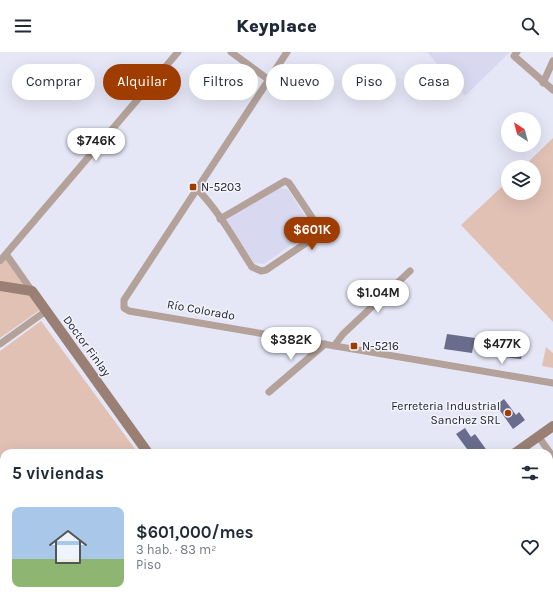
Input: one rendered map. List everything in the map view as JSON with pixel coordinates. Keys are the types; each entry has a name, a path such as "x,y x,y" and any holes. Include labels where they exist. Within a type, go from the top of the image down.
{"street":[{"path":"0,261 178,52"},
{"path":"231,52 266,78"},
{"path":"279,64 287,52"},
{"path":"517,52 514,56 543,83 553,90"},
{"path":"543,83 553,61"},
{"path":"220,219 285,181 289,183 315,222 316,233 312,239 266,270 261,271 252,267 220,219 207,199 196,189 266,84"},
{"name":"Río Colorado","path":"196,189 124,300 123,306 130,311 553,383"},
{"name":"Doctor Finlay","path":"6,254 145,449"},
{"path":"334,346 343,334 410,271"},
{"path":"0,286 32,291"},
{"path":"0,344 46,311"},
{"path":"269,392 325,344"},
{"path":"520,449 553,426"},
{"path":"538,436 547,449"}],"shaded area":[{"path":"427,52 510,52 465,96 464,64 437,64"},
{"path":"553,138 553,322 461,225 501,188 501,200 541,200 541,160 530,160 539,152 541,152 541,150"},
{"path":"277,188 288,189 311,226 308,233 264,264 254,263 226,220"},
{"path":"6,259 25,287 0,282 0,266"},
{"path":"0,290 30,295 40,310 0,338"},
{"path":"41,321 135,449 0,449 0,351"},
{"path":"546,347 553,353 553,368 542,366"}],"building":[{"path":"447,334 475,338 472,353 444,349"},
{"path":"507,342 523,344 521,359 505,357"},
{"name":"Ferreteria Industrial Sanchez SRL","path":"504,399 516,415 519,412 525,420 513,429 496,405"},
{"path":"465,428 471,437 475,434 486,449 467,449 456,434"}],"place":[{"name":"N-5203","path":"193,187"},
{"name":"N-5216","path":"354,346"},
{"name":"Ferreteria Industrial Sanchez SRL","path":"508,413"}]}
